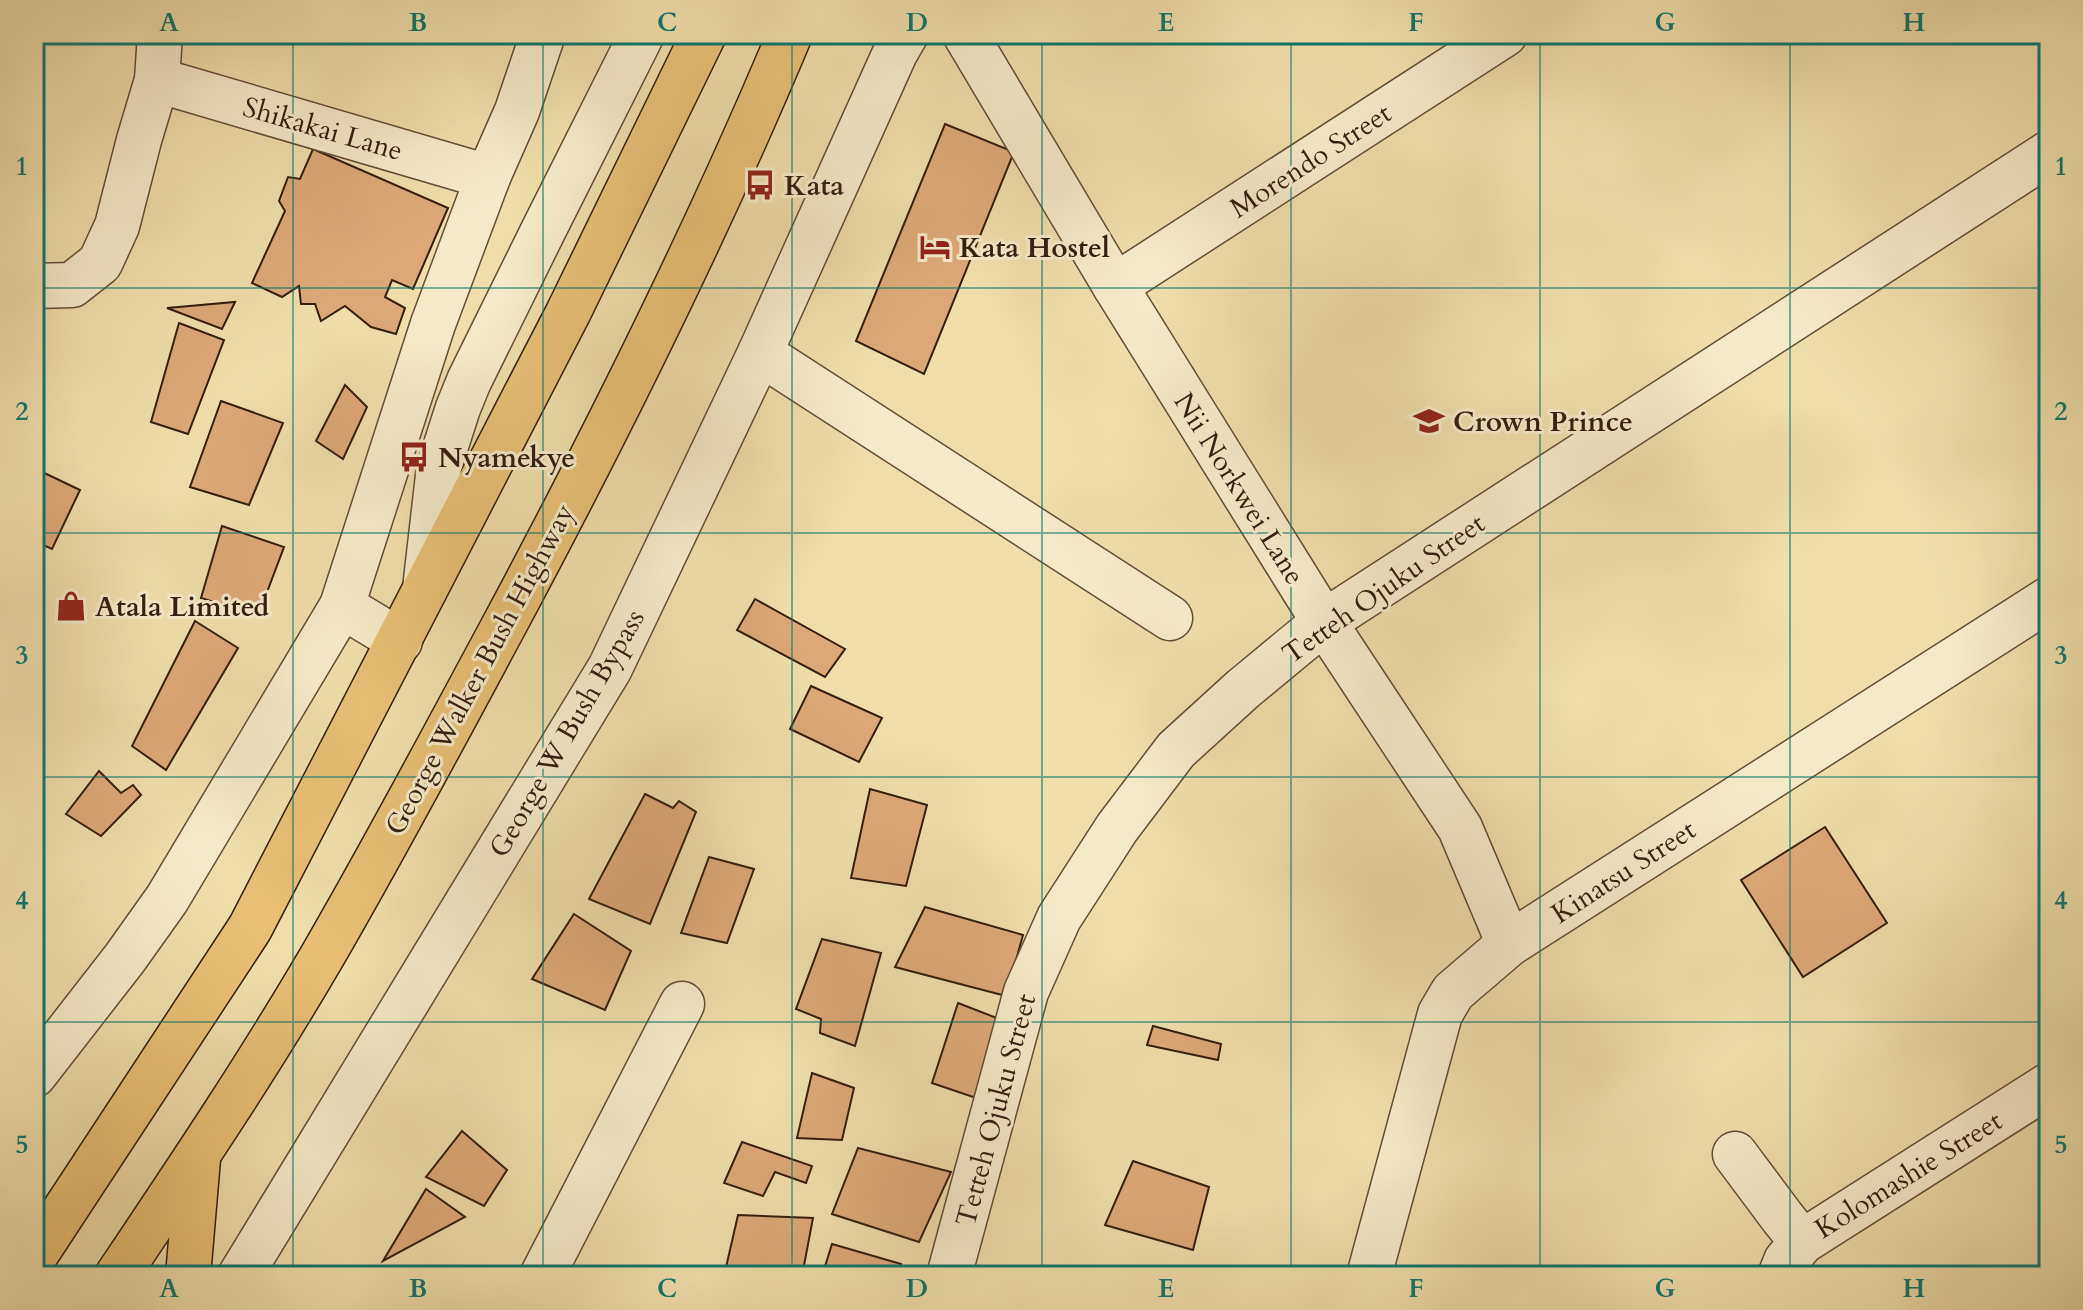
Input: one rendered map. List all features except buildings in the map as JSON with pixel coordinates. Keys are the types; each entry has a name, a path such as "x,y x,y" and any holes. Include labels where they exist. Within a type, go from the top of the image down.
{"highway":[{"path":"34,1257 250,928 568,313 704,34"},
{"name":"George Walker Bush Highway","path":"117,1276 198,1156 323,955 452,722 573,494 656,328 758,110 790,34"},
{"path":"758,110 816,34"},
{"path":"188,1276 198,1156"}],"street":[{"path":"34,286 72,285 100,263 117,226 157,80 160,34"},
{"path":"34,1075 167,899 342,606 433,324 488,177 517,111 543,34"},
{"path":"424,593 439,467 458,408 642,34"},
{"name":"George W Bush Bypass","path":"240,1276 610,668 760,353 906,34"},
{"name":"Nii Norkwei Lane","path":"965,34 1115,286 1324,622 1460,828 1509,944"},
{"name":"Morendo Street","path":"1115,286 1505,34"},
{"name":"Shikakai Lane","path":"157,80 488,177"},
{"name":"Tetteh Ojuku Street","path":"949,1276 1026,992 1059,918 1117,828 1176,750 1324,622 2049,153"},
{"path":"760,353 1170,618"},
{"name":"Kinatsu Street","path":"1369,1276 1440,1014 1453,992 1509,944 2049,599"},
{"path":"342,606 400,641"},
{"path":"542,1276 682,1004"},
{"name":"Kolomashie Street","path":"1791,1259 2049,1085"},
{"path":"1735,1154 1782,1217 1791,1259"}],"place":[{"name":"Kata","path":"760,185"},
{"name":"Kata Hostel","path":"935,247"},
{"name":"Crown Prince","path":"1429,421"},
{"name":"Nyamekye","path":"414,457"},
{"name":"Atala Limited","path":"71,606"}]}
